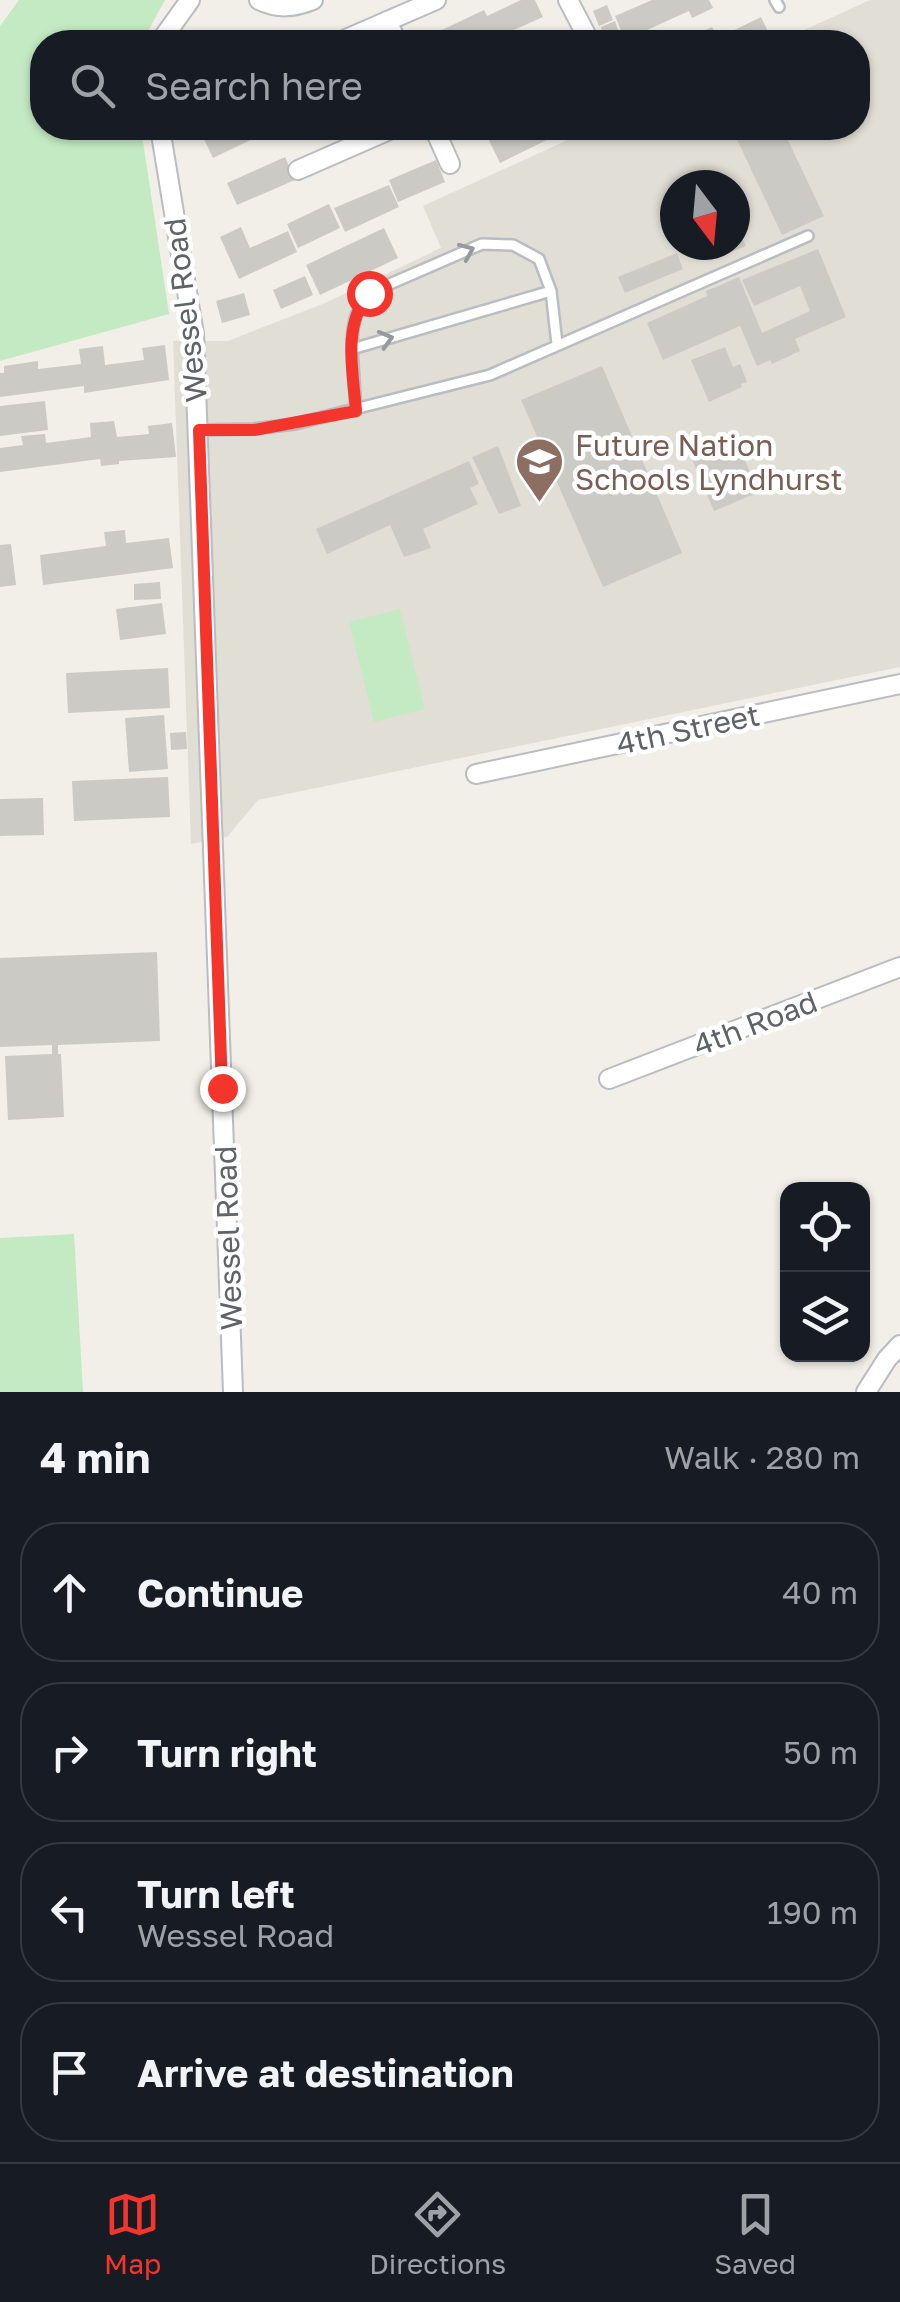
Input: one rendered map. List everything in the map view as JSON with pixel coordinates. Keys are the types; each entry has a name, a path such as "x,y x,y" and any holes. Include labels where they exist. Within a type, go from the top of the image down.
{"street":[{"path":"169,30 190,0"},
{"path":"268,3 296,6 313,0"},
{"path":"366,30 436,0"},
{"path":"568,0 584,30"},
{"path":"387,21 391,30"},
{"name":"Wessel Road","path":"162,140 194,334 233,1392"},
{"path":"298,170 367,140"},
{"path":"439,140 450,164"},
{"name":"4th Street","path":"476,774 900,684"},
{"name":"4th Road","path":"609,1079 900,968"},
{"path":"866,1392 900,1345"}],"lane":[{"path":"199,430 254,430 356,411 490,375 808,236"},
{"path":"356,411 352,324 357,308 369,293 482,244 513,245 539,260 551,291 557,344"},
{"path":"352,349 551,291"}],"shaded area":[{"name":"Future Nation Schools Lyndhurst","path":"870,0 900,0 900,667 258,800 227,837 191,844 173,341 228,341 325,303 441,248 423,206 568,140 870,140 870,30 804,30"}],"green space":[{"path":"19,0 165,0 149,30 30,30 30,140 143,140 169,314 0,361 0,26"},
{"path":"400,609 425,709 374,722 349,622"},
{"path":"74,1234 83,1392 0,1392 0,1238"}],"building":[{"path":"521,0 535,0 543,17 514,30 442,30 484,10 487,16"},
{"path":"652,0 709,0 713,8 692,18 689,11 647,30 621,30 615,16"},
{"path":"607,5 613,20 599,26 593,11"},
{"path":"761,17 767,30 734,30"},
{"path":"615,21 618,30 602,30 601,27"},
{"path":"204,140 250,140 213,158"},
{"path":"489,140 547,140 500,163"},
{"path":"737,140 788,140 824,216 782,235"},
{"path":"285,157 295,180 237,205 227,183"},
{"path":"436,160 445,182 398,202 389,180"},
{"path":"389,185 399,207 345,232 334,208"},
{"path":"329,204 340,228 298,248 287,224"},
{"path":"241,227 250,248 288,231 297,252 239,279 220,237"},
{"path":"384,228 398,258 320,295 306,265"},
{"path":"818,249 846,317 795,339 800,351 772,364 770,360 757,366 740,326 663,360 647,323 739,277 762,333 810,311 800,286 754,306 742,280"},
{"path":"660,260 680,260 683,269 625,293 618,277"},
{"path":"305,276 313,295 281,309 273,290"},
{"path":"244,293 250,315 222,323 216,301"},
{"path":"165,345 169,380 84,393 84,386 0,397 0,373 4,373 4,366 38,361 38,369 81,364 79,349 103,346 105,365 144,360 142,348"},
{"path":"725,347 733,367 740,364 747,382 709,402 691,360"},
{"path":"602,366 682,553 603,587 521,400"},
{"path":"45,401 48,430 0,436 0,406"},
{"path":"114,421 117,437 149,434 148,426 172,423 176,457 101,466 100,459 0,472 0,448 23,445 21,436 45,434 46,443 91,437 90,423"},
{"path":"732,431 759,492 714,511 688,450"},
{"path":"498,446 521,506 499,514 472,457"},
{"path":"469,461 479,484 470,488 478,504 423,529 431,548 404,557 390,525 327,554 316,529"},
{"path":"125,530 126,543 169,538 173,568 43,585 40,555 106,546 104,532"},
{"path":"11,544 16,585 0,587 0,545"},
{"path":"160,582 161,599 134,600 134,584"},
{"path":"162,603 166,634 120,640 116,609"},
{"path":"168,668 170,708 68,713 66,673"},
{"path":"164,715 168,769 129,772 125,718"},
{"path":"186,732 187,749 171,750 170,733"},
{"path":"168,777 170,817 74,821 72,781"},
{"path":"43,798 44,835 0,836 0,799"},
{"path":"157,952 160,1041 58,1045 64,1117 8,1120 5,1056 52,1054 52,1045 0,1047 0,958"}],"place":[{"name":"Future Nation Schools Lyndhurst","path":"540,504"}],"route":[{"path":"222,1088 199,430 254,430 356,411 352,324 357,308 369,293"}]}
